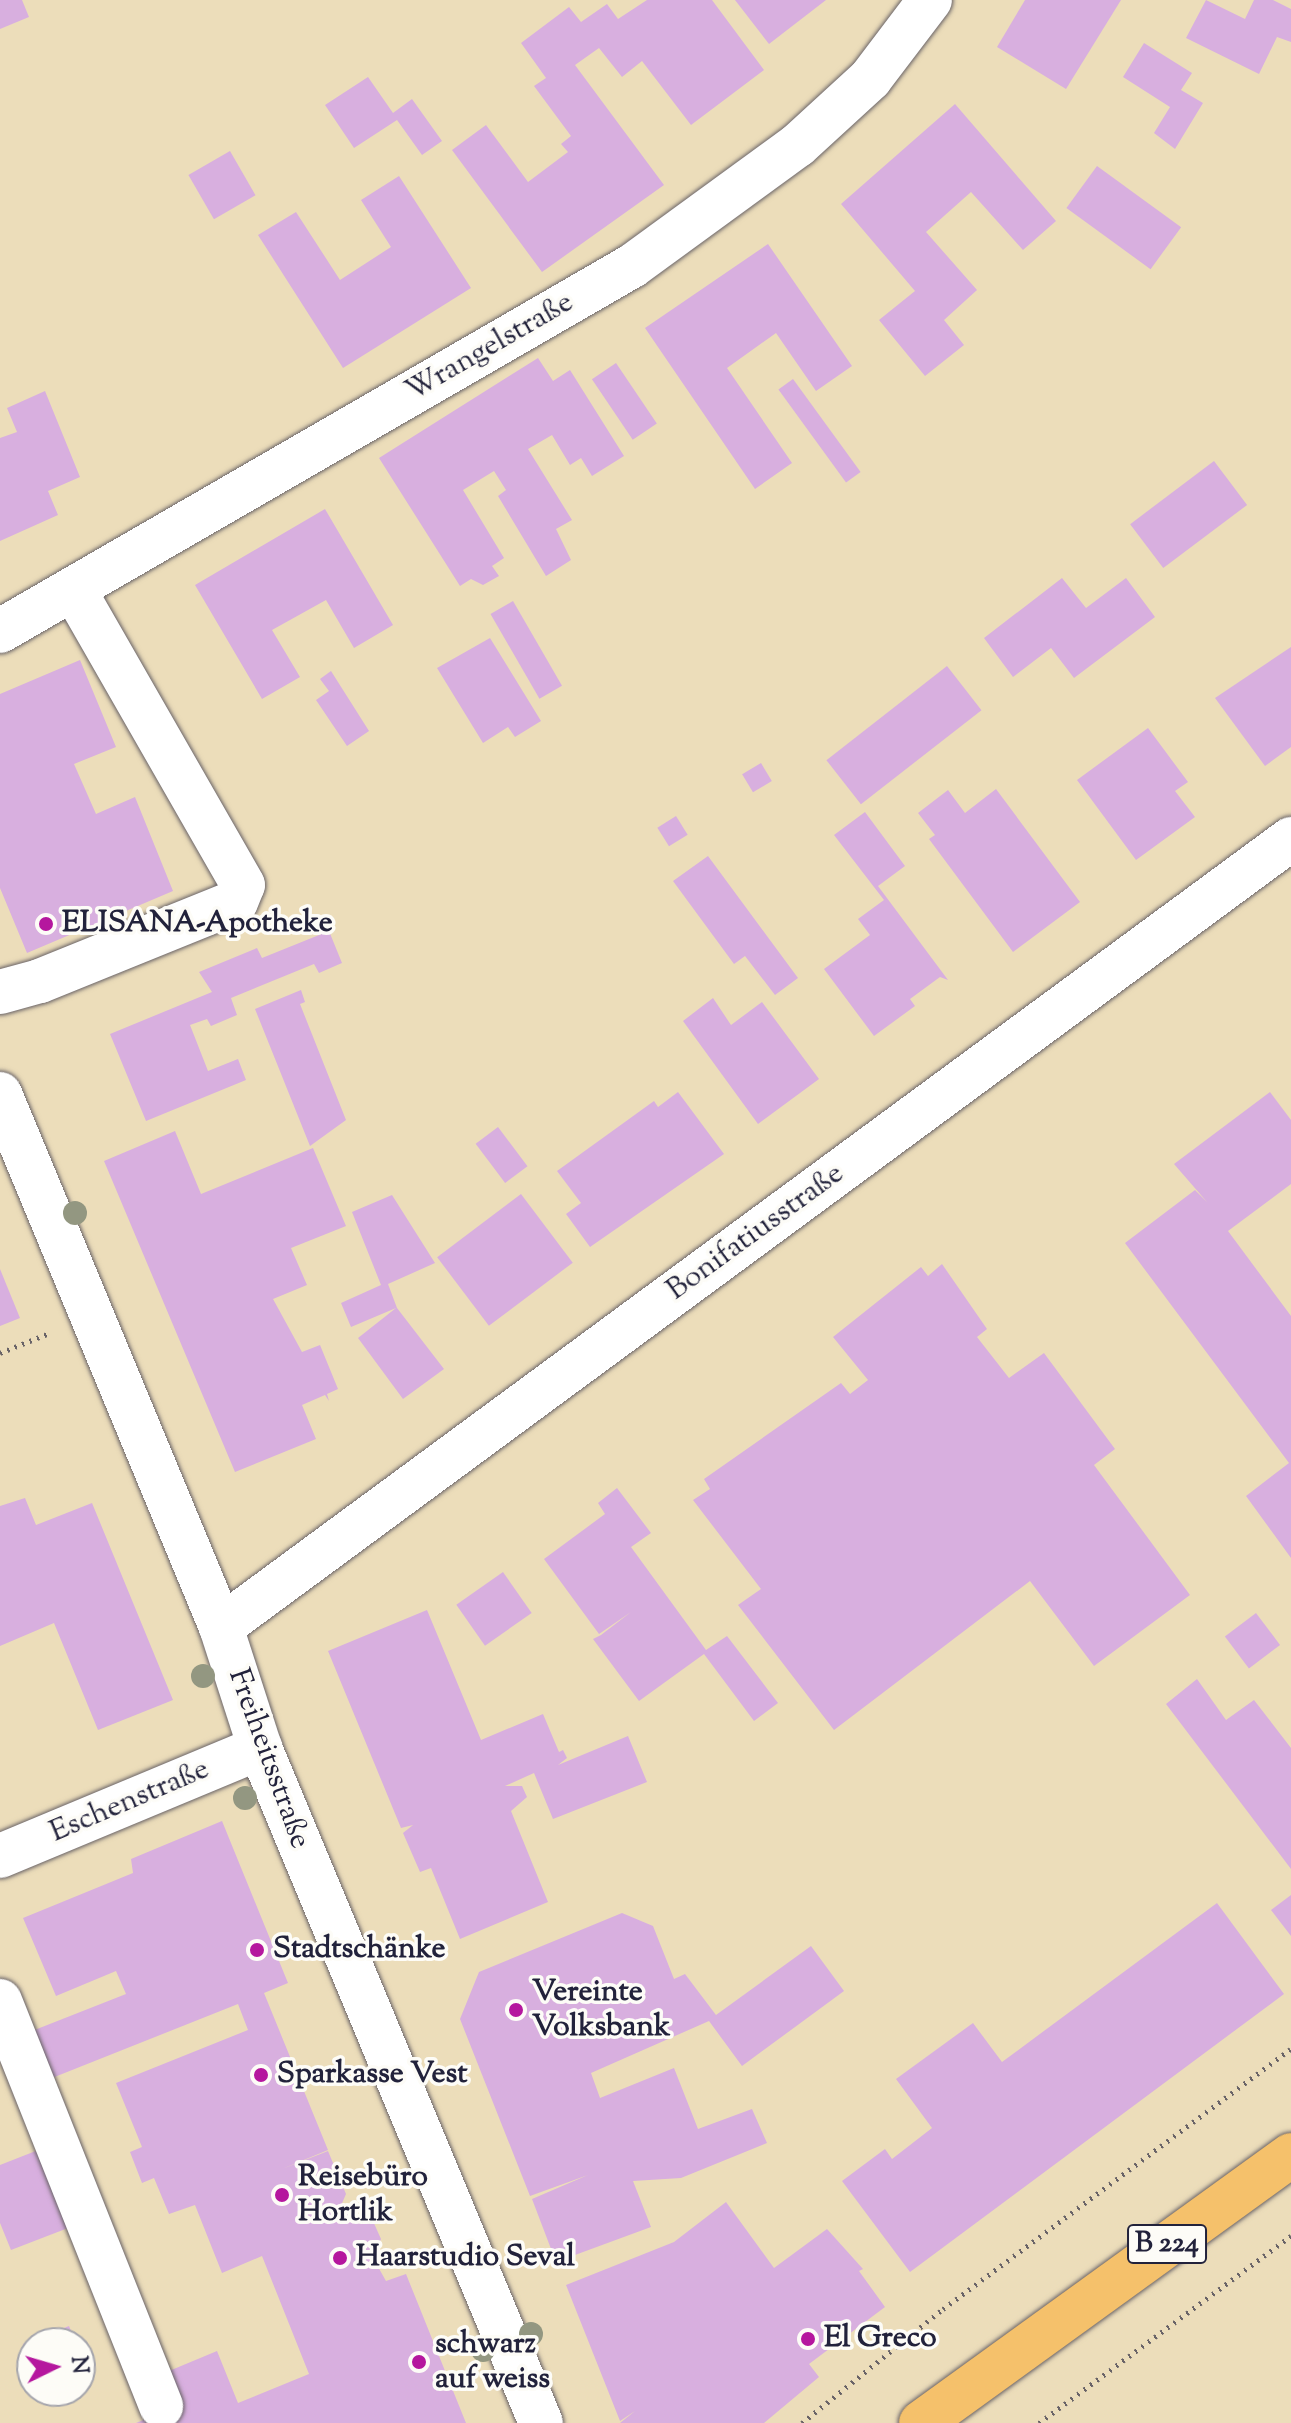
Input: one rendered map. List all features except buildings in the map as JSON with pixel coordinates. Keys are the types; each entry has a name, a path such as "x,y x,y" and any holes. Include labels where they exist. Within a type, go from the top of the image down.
{"main road":[{"name":"B 224","path":"921,2423 1291,2155"}],"street":[{"name":"Wrangelstraße","path":"0,631 632,266 798,145 870,79 930,0"},
{"path":"0,992 40,981 236,902 243,885 74,590"},
{"name":"Bonifatiusstraße","path":"221,1627 1291,839"},
{"name":"Freiheitsstraße","path":"0,1094 221,1627 260,1748 541,2423"},
{"name":"Eschenstraße","path":"0,1856 260,1748"},
{"path":"0,2001 161,2406"}],"path":[{"path":"802,2423 943,2309 1291,2049"},
{"path":"1039,2423 1291,2236"}],"place":[{"name":"ELISANA-Apotheke","path":"46,924"},
{"name":"Stadtschänke","path":"257,1950"},
{"name":"Vereinte Volksbank","path":"516,2010"},
{"name":"Sparkasse Vest","path":"261,2075"},
{"name":"Reisebüro Hortlik","path":"282,2195"},
{"name":"Haarstudio Seval","path":"340,2258"},
{"name":"El Greco","path":"808,2339"},
{"name":"schwarz auf weiss","path":"419,2362"}]}
